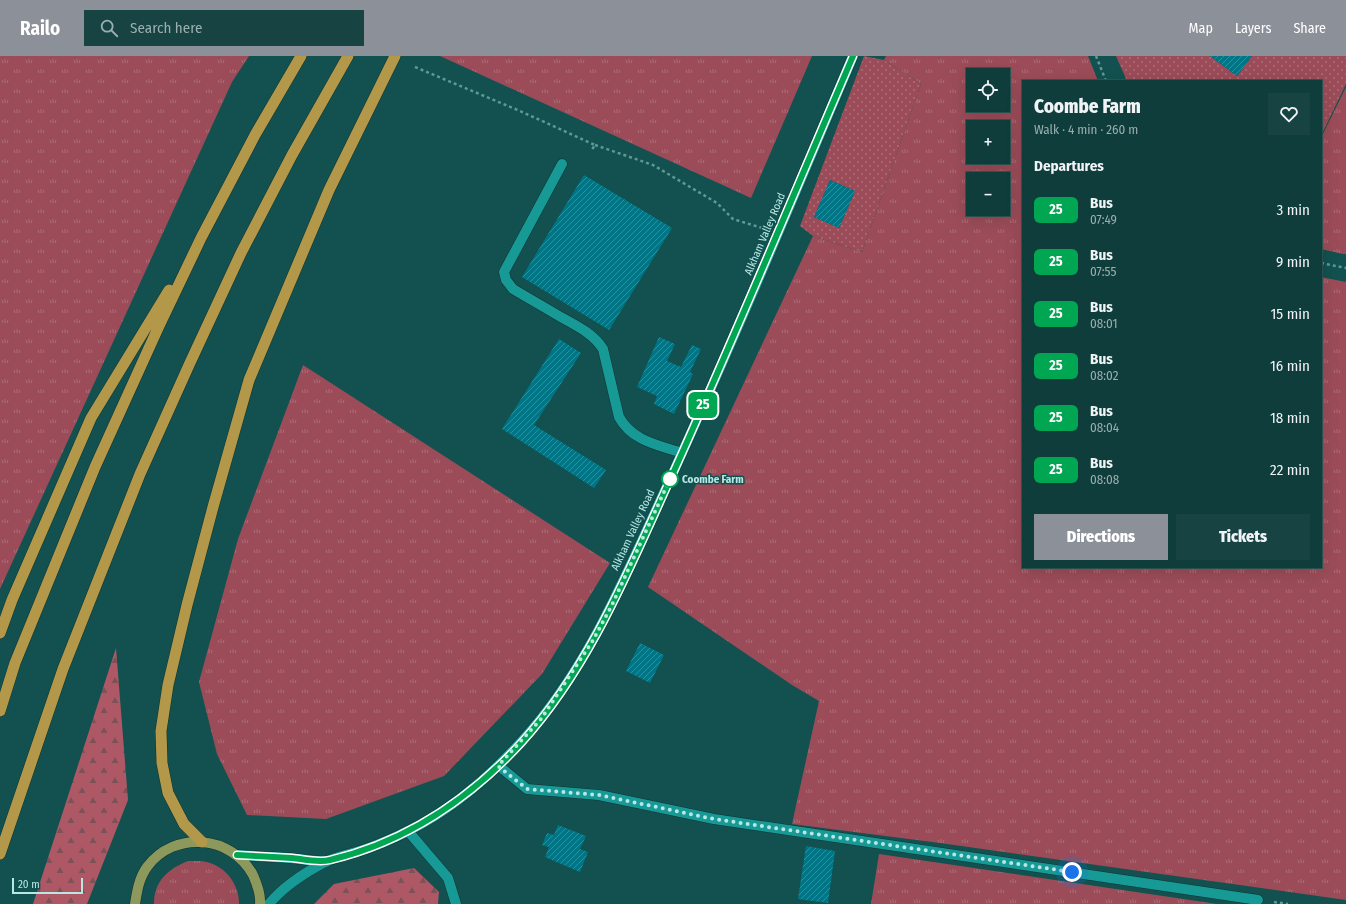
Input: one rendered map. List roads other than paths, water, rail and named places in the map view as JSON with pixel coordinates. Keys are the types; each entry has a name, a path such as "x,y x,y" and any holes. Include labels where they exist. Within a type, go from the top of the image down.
{"highway":[{"path":"0,711 15,663 95,467 201,238 255,135 301,56"},
{"path":"0,854 63,669 140,474 241,253 292,155 348,56"},
{"path":"202,842 184,824 168,792 162,763 161,731 168,685 185,612 212,507 249,380 329,190 395,56"},
{"path":"0,633 12,600 91,418 201,238"}],"main road":[{"path":"135,904 137,885 147,866 162,852 181,843 202,842 227,848 237,855 249,868 257,883 261,900 260,904"}],"street":[{"name":"Alkham Valley Road","path":"270,904 276,895 292,882 326,862 366,849 408,831 449,807 467,794 498,766 541,719 592,642 612,605 682,453 779,232 853,56"},
{"path":"562,164 504,272 506,280 513,289 595,338 603,349 619,417 629,432 638,438 682,453"},
{"path":"498,766 527,789 599,795 714,819 1258,900"},
{"path":"408,831 448,878 456,904"},
{"name":"Alkham Valley Road","path":"237,855 326,862"}],"place":[{"name":"Coombe Farm","path":"670,479"}]}
